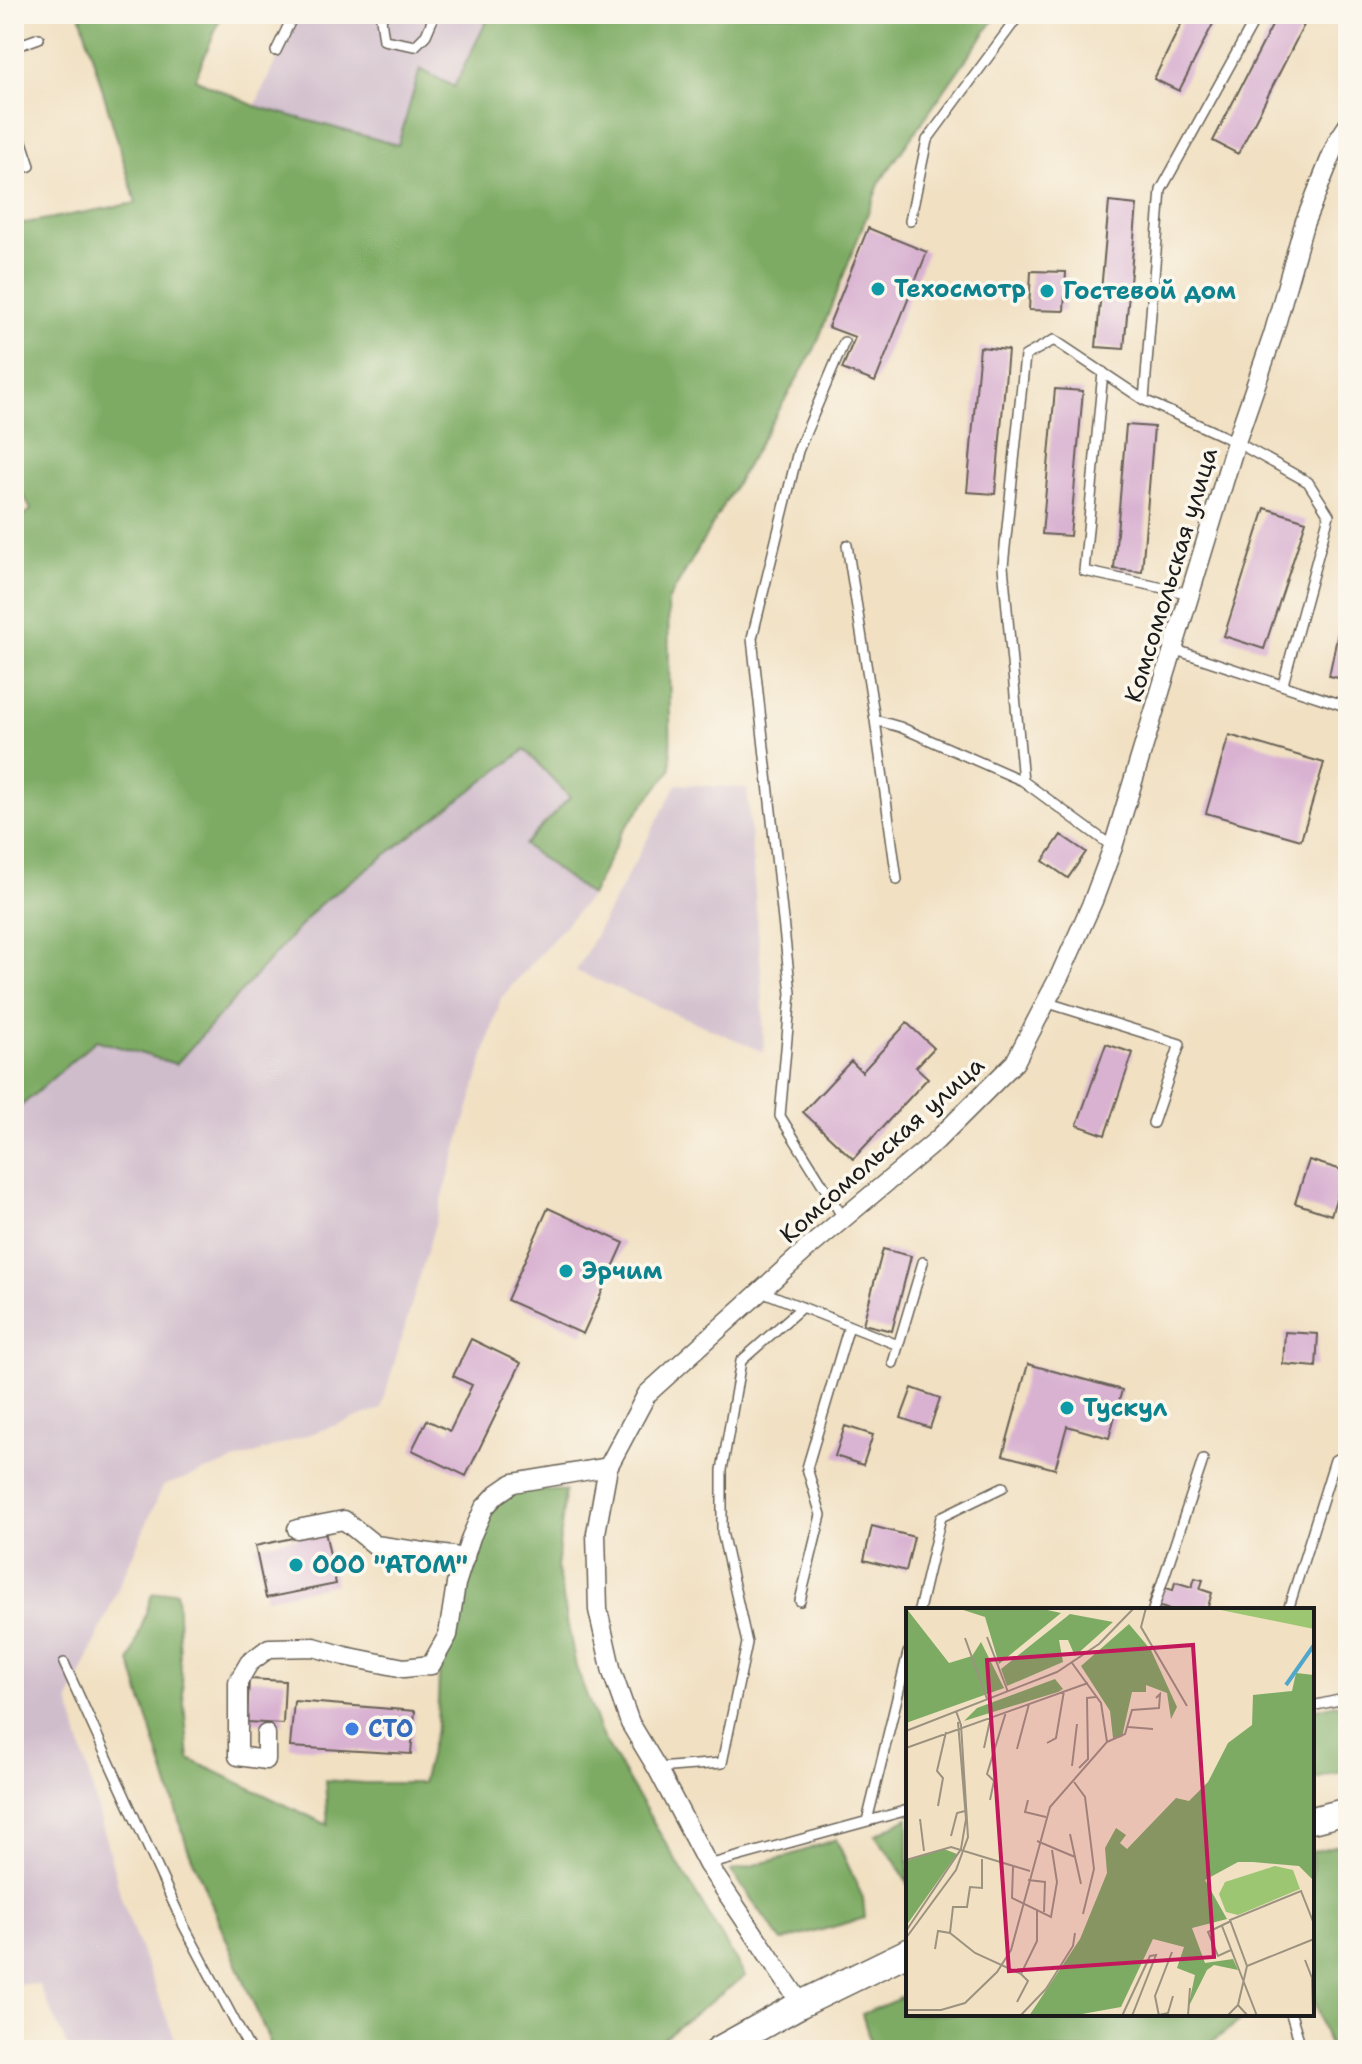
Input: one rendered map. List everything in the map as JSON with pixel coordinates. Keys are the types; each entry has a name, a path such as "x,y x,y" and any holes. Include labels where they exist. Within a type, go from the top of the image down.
{"main road":[{"path":"1314,1820 1348,1811"},
{"path":"718,2050 801,2004 906,1953"}],"street":[{"name":"Комсомольская улица","path":"801,2004 708,1865 630,1723 612,1672 598,1610 596,1533 608,1467 647,1394 937,1140 1015,1062 1060,975 1113,847 1236,442 1273,335 1304,224 1337,142 1348,125"},
{"path":"266,1734 266,1760 238,1756 238,1682 249,1663 269,1648 314,1647 404,1668 431,1665 448,1635 456,1584 484,1508 513,1483 608,1467"},
{"path":"297,1529 344,1520 375,1545 465,1558"}],"lane":[{"path":"276,51 294,14"},
{"path":"384,14 381,19 384,40 415,46 426,35 435,14"},
{"path":"910,221 927,140 1020,14"},
{"path":"1144,400 1161,190 1258,14"},
{"path":"14,47 39,38"},
{"path":"14,118 30,166 14,171"},
{"path":"1023,781 1003,566 1025,356 1054,340 1144,400 1236,442 1308,482 1329,515 1283,684"},
{"path":"844,342 798,451 752,638 791,993 780,1116 844,1219"},
{"path":"1103,372 1084,571 1191,594"},
{"path":"847,545 897,880"},
{"path":"1173,649 1348,707"},
{"path":"875,720 900,727 1023,781 1113,847"},
{"path":"1045,1002 1180,1044 1153,1123"},
{"path":"893,1363 923,1262"},
{"path":"761,1291 898,1345"},
{"path":"657,1768 722,1763 747,1643 722,1532 722,1470 741,1361 802,1307"},
{"path":"800,1601 821,1515 807,1468 849,1326"},
{"path":"1289,1608 1335,1460 1348,1456"},
{"path":"1154,1608 1203,1460"},
{"path":"919,1608 941,1517 1003,1487"},
{"path":"867,1821 906,1661"},
{"path":"64,1663 184,1926 250,2050"},
{"path":"1314,1706 1348,1698"},
{"path":"708,1865 906,1811"},
{"path":"1292,2016 1302,2050"}],"shaded area":[{"path":"297,14 490,14 454,87 419,70 399,145 255,106"},
{"path":"525,749 570,797 524,845 591,896 501,998 381,1409 163,1486 69,1701 123,1904 179,2050 69,2050 39,1985 14,1983 14,1112 96,1040 176,1063 319,905"},
{"path":"677,784 747,788 764,1052 576,971"}],"green space":[{"path":"80,14 222,14 195,79 255,106 398,145 420,69 454,87 490,14 998,14 880,182 815,348 668,601 671,770 622,832 591,896 524,845 570,797 525,750 319,905 176,1064 96,1040 14,1112 14,522 31,510 14,476 14,225 136,203"},
{"path":"505,1489 565,1491 557,1567 576,1667 602,1736 745,1976 647,2050 273,2050 187,1846 130,1661 152,1594 177,1591 189,1759 328,1825 325,1780 422,1783 437,1725 440,1650 465,1558"},
{"path":"1348,1701 1348,1770 1314,1779 1314,1710"},
{"path":"906,1819 906,1881 895,1861 875,1835"},
{"path":"836,1839 863,1898 865,1918 782,1941 731,1871 786,1857"},
{"path":"1348,1842 1348,2050 1330,2050 1314,2000 1314,1851"},
{"path":"906,1996 906,2016 1246,2016 1201,2050 873,2050 862,2014"}],"building":[{"path":"1186,14 1218,14 1179,91 1154,79"},
{"path":"1278,14 1304,25 1238,154 1213,141"},
{"path":"1109,202 1137,205 1124,349 1096,347"},
{"name":"Техосмотр","path":"868,228 927,252 875,382 842,369 855,337 828,327"},
{"name":"Гостевой дом","path":"1031,271 1066,272 1064,311 1029,310"},
{"path":"980,347 1008,350 995,494 967,492"},
{"path":"1055,389 1083,391 1070,536 1042,534"},
{"path":"1126,425 1154,427 1142,572 1114,569"},
{"path":"1265,508 1306,521 1264,649 1224,636"},
{"path":"1348,590 1348,680 1329,676"},
{"path":"1229,735 1324,763 1301,840 1206,813"},
{"path":"1061,835 1086,852 1068,878 1043,861"},
{"path":"907,1023 934,1048 916,1067 928,1078 853,1159 803,1112 851,1061 862,1072"},
{"path":"1106,1044 1133,1053 1105,1135 1077,1125"},
{"path":"1309,1160 1345,1171 1331,1215 1295,1203"},
{"name":"Эрчим","path":"548,1208 624,1243 583,1334 507,1300"},
{"path":"883,1249 911,1256 892,1331 863,1324"},
{"path":"1285,1332 1318,1334 1316,1367 1283,1364"},
{"path":"471,1339 521,1363 466,1476 412,1450 427,1420 450,1431 472,1385 453,1376"},
{"name":"Тускул","path":"1028,1364 1122,1390 1109,1438 1067,1426 1055,1469 1003,1455"},
{"path":"912,1388 940,1398 930,1428 901,1418"},
{"path":"845,1426 873,1435 863,1465 835,1456"},
{"path":"872,1526 914,1537 906,1571 864,1560"},
{"name":"ООО \"АТОМ\"","path":"325,1531 336,1584 266,1598 255,1546"},
{"path":"1195,1578 1203,1580 1200,1589 1212,1593 1208,1608 1164,1608 1149,1604 1155,1585 1173,1590 1175,1582 1192,1587"},
{"path":"249,1679 285,1681 283,1724 247,1722"},
{"name":"СТО","path":"294,1701 415,1711 411,1754 290,1747"}],"place":[{"name":"Техосмотр","path":"878,289"},
{"name":"Гостевой дом","path":"1047,291"},
{"name":"Эрчим","path":"566,1271"},
{"name":"Тускул","path":"1067,1408"},
{"name":"ООО \"АТОМ\"","path":"296,1565"},
{"name":"СТО","path":"352,1729"}]}
